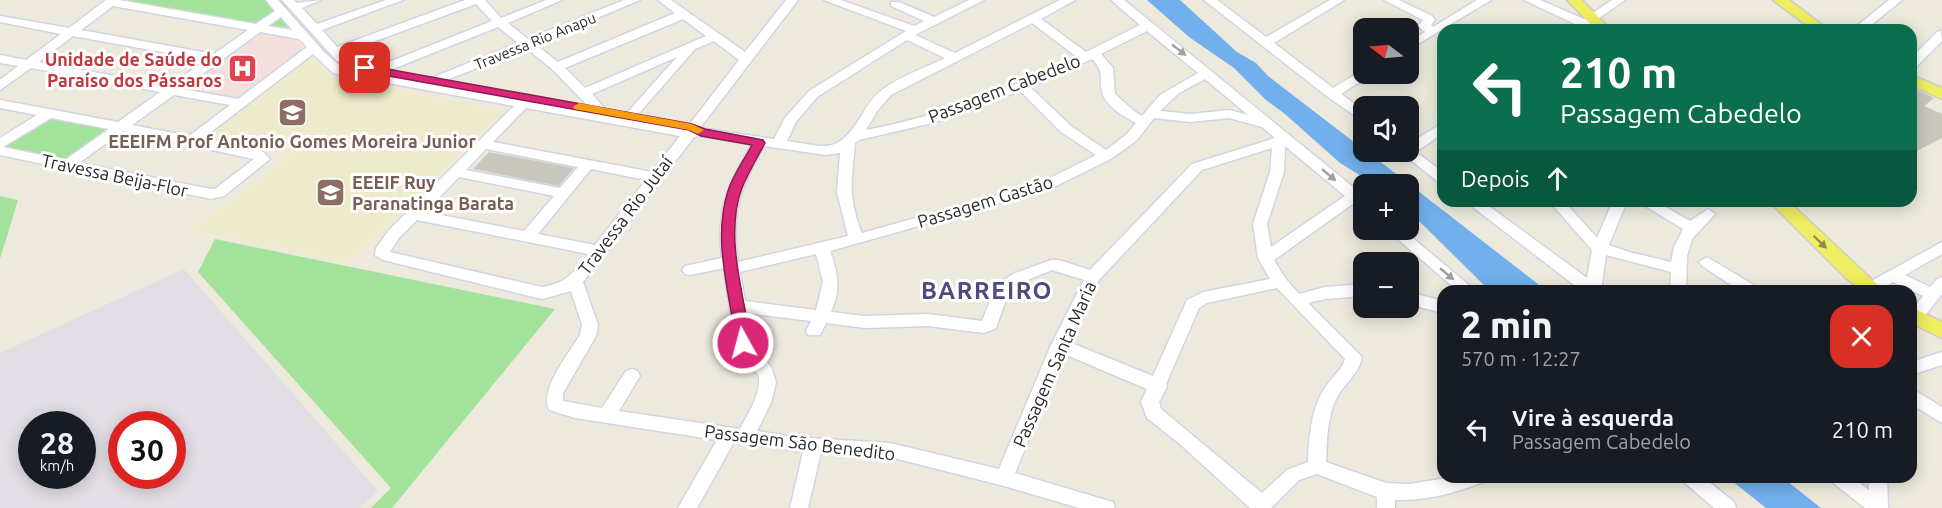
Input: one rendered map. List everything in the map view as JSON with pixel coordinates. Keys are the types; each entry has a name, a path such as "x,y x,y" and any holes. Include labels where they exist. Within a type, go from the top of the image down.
{"main road":[{"path":"1574,0 1585,24"},
{"path":"1780,0 1814,24"},
{"path":"1917,82 1942,94"},
{"path":"1784,207 1867,285"},
{"path":"1917,319 1942,331"}],"street":[{"path":"272,0 288,6 309,32 348,63 531,102 600,110 694,131"},
{"path":"67,165 288,6 315,0"},
{"path":"0,86 112,1 258,28 309,32 398,0"},
{"path":"0,104 191,141 240,103 316,50 334,51 478,0 499,22 557,67 600,110"},
{"path":"378,71 556,0"},
{"name":"Travessa Rio Anapu","path":"435,81 634,0"},
{"path":"664,0 745,58"},
{"name":"Travessa Rio Jutaí","path":"418,215 383,248 383,255 391,259 532,291 556,291 568,287 575,281 654,177 694,131 745,58 792,0"},
{"path":"830,0 911,33 953,57"},
{"path":"778,145 790,121 813,94 911,33 978,0"},
{"path":"857,239 842,192 842,169 852,140 879,98 953,57 1069,0"},
{"path":"1118,0 1353,195"},
{"path":"1210,0 1353,110"},
{"path":"1265,43 1338,0"},
{"path":"1390,0 1428,18 1424,26 1433,32"},
{"path":"1446,24 1485,0"},
{"path":"1530,0 1585,24 1619,0"},
{"path":"1866,24 1896,0"},
{"path":"895,4 934,21"},
{"path":"557,67 684,14"},
{"path":"1034,19 1107,68 1107,85 1114,101 1129,114 1147,118 1190,118 1230,114 1279,136"},
{"path":"0,20 217,58"},
{"name":"Passagem Cabedelo","path":"694,131 826,152 839,150 852,140 937,116 1020,86 1148,26"},
{"path":"1419,40 1437,30"},
{"path":"309,32 316,50 338,70 694,131"},
{"path":"1917,59 1941,35"},
{"path":"584,93 713,37"},
{"path":"632,116 694,46"},
{"path":"0,58 240,103"},
{"name":"Passagem Gastão","path":"690,270 730,265 857,239 1045,186 1106,156 1132,136 1175,90 1208,73"},
{"path":"1332,94 1353,81"},
{"path":"1020,86 1065,129 1106,156"},
{"path":"418,215 460,176 531,102"},
{"path":"0,144 49,113"},
{"path":"1419,143 1437,131"},
{"path":"1279,136 1277,172 1260,224 1266,258 1280,282 1354,357 1353,364 1331,393 1325,405 1319,435 1317,465"},
{"name":"Passagem Santa Maria","path":"1004,478 1059,345 1092,277 1197,166 1279,136"},
{"name":"Travessa Beija-Flor","path":"0,150 211,194 219,193 229,186 263,157 191,141"},
{"path":"687,508 765,394 768,380 766,371 748,353 743,343 739,306 730,265 731,200 759,143"},
{"path":"488,146 654,177"},
{"path":"1419,160 1437,174"},
{"path":"526,238 587,165"},
{"path":"460,176 564,193"},
{"path":"1266,258 1353,204"},
{"path":"1480,207 1585,285"},
{"path":"1561,207 1588,239 1600,248 1626,257 1679,269"},
{"path":"1594,285 1600,248 1617,207"},
{"path":"1655,207 1690,227"},
{"path":"1678,285 1680,243 1690,227 1708,214"},
{"path":"418,215 598,251"},
{"path":"1406,240 1461,285"},
{"path":"817,324 832,289 830,274 821,247"},
{"path":"1880,285 1942,247"},
{"path":"1707,262 1743,285"},
{"path":"739,306 817,324 913,320 952,321 984,327 990,324 1002,288 1020,277 1056,264 1092,277"},
{"path":"1894,276 1937,289 1917,311"},
{"name":"Passagem São Benedito","path":"575,281 590,325 588,336 559,382 553,400 555,405 562,408 737,436 814,445 890,450 1004,478 1106,508"},
{"path":"1280,282 1203,298 1193,304 1159,387 1150,402 1154,412 1261,507 1293,474 1317,465 1386,499 1461,483"},
{"path":"1296,300 1325,293 1353,291"},
{"path":"1419,301 1437,305"},
{"path":"1059,345 1159,387"},
{"path":"1917,367 1942,358"},
{"path":"607,415 632,376"},
{"path":"1917,398 1942,416"},
{"path":"799,508 814,445"},
{"path":"1696,483 1719,506"},
{"path":"1846,483 1879,508"},
{"path":"1878,483 1879,508"}],"shaded area":[{"name":"Unidade de Saúde do Paraíso dos Pássaros","path":"258,32 293,38 304,49 242,98 181,88"},
{"name":"EEEIF Ruy Paranatinga Barata","path":"313,54 331,77 505,110 349,263 191,230 291,155 203,138"},
{"path":"184,269 378,491 360,508 0,508 0,353"}],"green space":[{"path":"116,0 272,0 298,32"},
{"path":"55,112 122,126 68,165 11,156 0,146"},
{"path":"0,196 18,200 0,259"},
{"path":"215,239 555,309 392,508 371,508 391,488 198,272"}],"water":[{"path":"1147,0 1180,0 1237,52 1256,63 1268,76 1353,141 1353,162 1381,162 1396,174 1358,174 1340,163 1266,100 1234,68 1189,37"},
{"path":"1419,192 1539,285 1484,285 1419,221"},
{"path":"1735,483 1790,483 1821,508 1766,508"}],"building":[{"path":"1917,90 1934,98 1924,106 1942,114 1942,138 1917,151"},
{"path":"489,152 574,168 559,186 473,169"}],"slow traffic":[{"path":"579,107 692,127 698,130"}],"place":[{"name":"Unidade de Saúde do Paraíso dos Pássaros","path":"243,69"},
{"name":"EEEIFM Prof Antonio Gomes Moreira Junior","path":"292,112"},
{"name":"EEEIF Ruy Paranatinga Barata","path":"331,192"}],"district":[{"name":"BARREIRO","path":"987,290"}],"route":[{"path":"365,68 692,127 701,132 759,143 735,189 730,212 729,262 739,306 743,343"}]}
